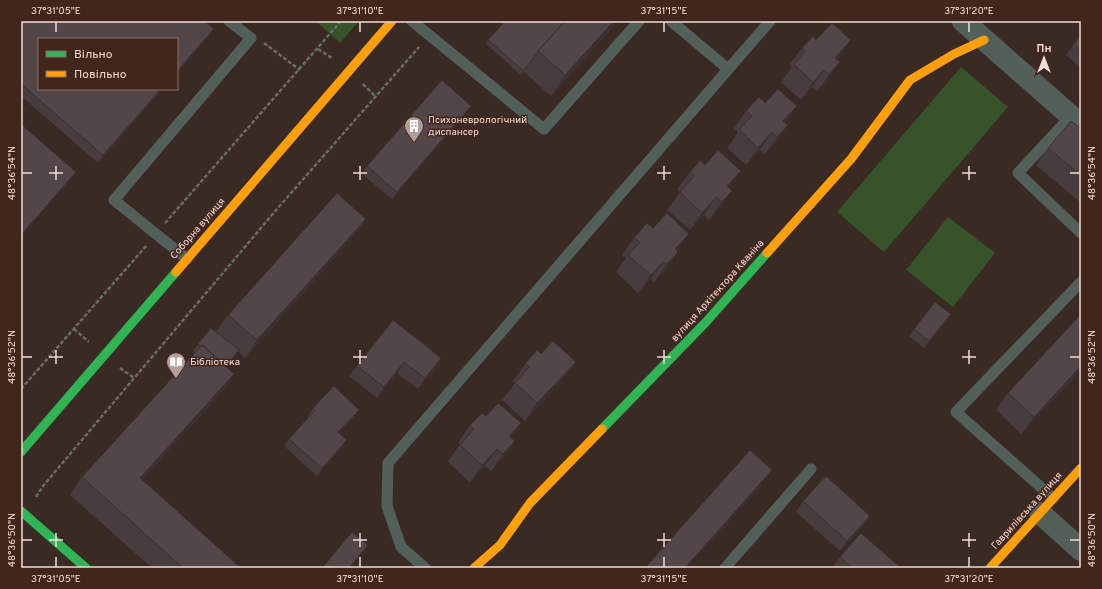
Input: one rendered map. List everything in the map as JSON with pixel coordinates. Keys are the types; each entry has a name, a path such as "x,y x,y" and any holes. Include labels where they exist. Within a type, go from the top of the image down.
{"street":[{"name":"Соборна вулиця","path":"21,452 392,21"},
{"path":"963,21 1076,121"},
{"name":"вулиця Архітектора Кваніна","path":"474,568 500,545 530,503 706,322 851,159 910,80 954,54 984,40"},
{"name":"Гаврилівська вулиця","path":"990,568 1081,468"},
{"path":"1047,506 1081,550"},
{"path":"23,512 86,568"}],"lane":[{"path":"187,259 114,200 251,38 229,21"},
{"path":"412,21 544,129 639,21"},
{"path":"671,21 728,70"},
{"path":"425,568 401,547 387,506 388,463 770,21"},
{"path":"1076,121 1018,173 1081,233"},
{"path":"1047,506 956,412 1081,282"},
{"path":"725,568 811,469"}],"path":[{"path":"21,389 342,21"},
{"path":"23,512 43,486 277,209 429,35"},
{"path":"263,42 300,70"}],"green space":[{"path":"316,21 359,21 340,43"},
{"path":"961,67 1008,107 884,252 837,212"},
{"path":"948,217 995,253 953,307 906,270"}],"building":[{"path":"21,21 205,21 214,29 178,70 178,38 38,38 38,90 160,90 103,155 21,84"},
{"path":"505,21 565,21 538,51 524,71 488,40"},
{"path":"565,21 614,21 565,75 538,51"},
{"path":"832,23 851,40 835,58 840,62 829,74 824,70 813,82 794,65 805,51 802,48 813,36 816,40"},
{"path":"1081,36 1081,51 1074,44"},
{"name":"Психоневрологічний диспансер","path":"442,80 471,106 397,192 367,166"},
{"path":"778,89 797,106 783,121 788,125 777,137 772,132 758,148 739,130 752,116 746,111 759,97 765,103"},
{"path":"1071,121 1081,129 1081,175 1048,148"},
{"path":"21,124 76,172 21,235"},
{"path":"718,150 741,171 727,186 732,191 722,202 716,197 702,213 680,192 694,176 690,172 700,160 705,165"},
{"path":"337,193 366,219 257,340 228,315"},
{"path":"667,213 689,234 675,249 678,252 667,264 663,262 651,275 628,255 640,242 634,238 647,223 653,228"},
{"path":"935,302 951,314 929,341 914,329"},
{"path":"1081,314 1081,366 1034,417 1008,393"},
{"path":"393,320 441,358 425,378 404,362 384,387 357,366"},
{"path":"211,328 239,350 226,366 202,345 201,346 198,344"},
{"path":"553,341 576,362 537,403 515,383 529,367 525,364 537,350 541,354"},
{"path":"202,345 234,374 140,478 241,568 183,568 82,477"},
{"path":"334,386 359,410 338,432 347,440 322,468 289,439 315,410 313,408"},
{"path":"498,403 521,423 509,436 515,441 503,454 497,449 482,465 460,445 474,429 470,425 482,413 486,416"},
{"path":"750,450 772,470 685,568 645,568"},
{"path":"826,476 870,516 847,541 803,501"},
{"path":"352,532 368,545 349,568 322,568"},
{"path":"861,533 901,568 852,568 840,557"}],"traffic: fast":[{"path":"602,429 706,322 767,253"},
{"path":"21,452 176,272"},
{"path":"21,511 86,568"}],"traffic: slow":[{"path":"176,272 392,21"},
{"path":"767,253 851,159 910,80 954,54 984,40"},
{"path":"474,568 500,545 530,503 602,429"},
{"path":"990,568 1081,468"}],"place":[{"name":"Психоневрологічний диспансер","path":"414,143"},
{"name":"Бібліотека","path":"176,379"}]}
